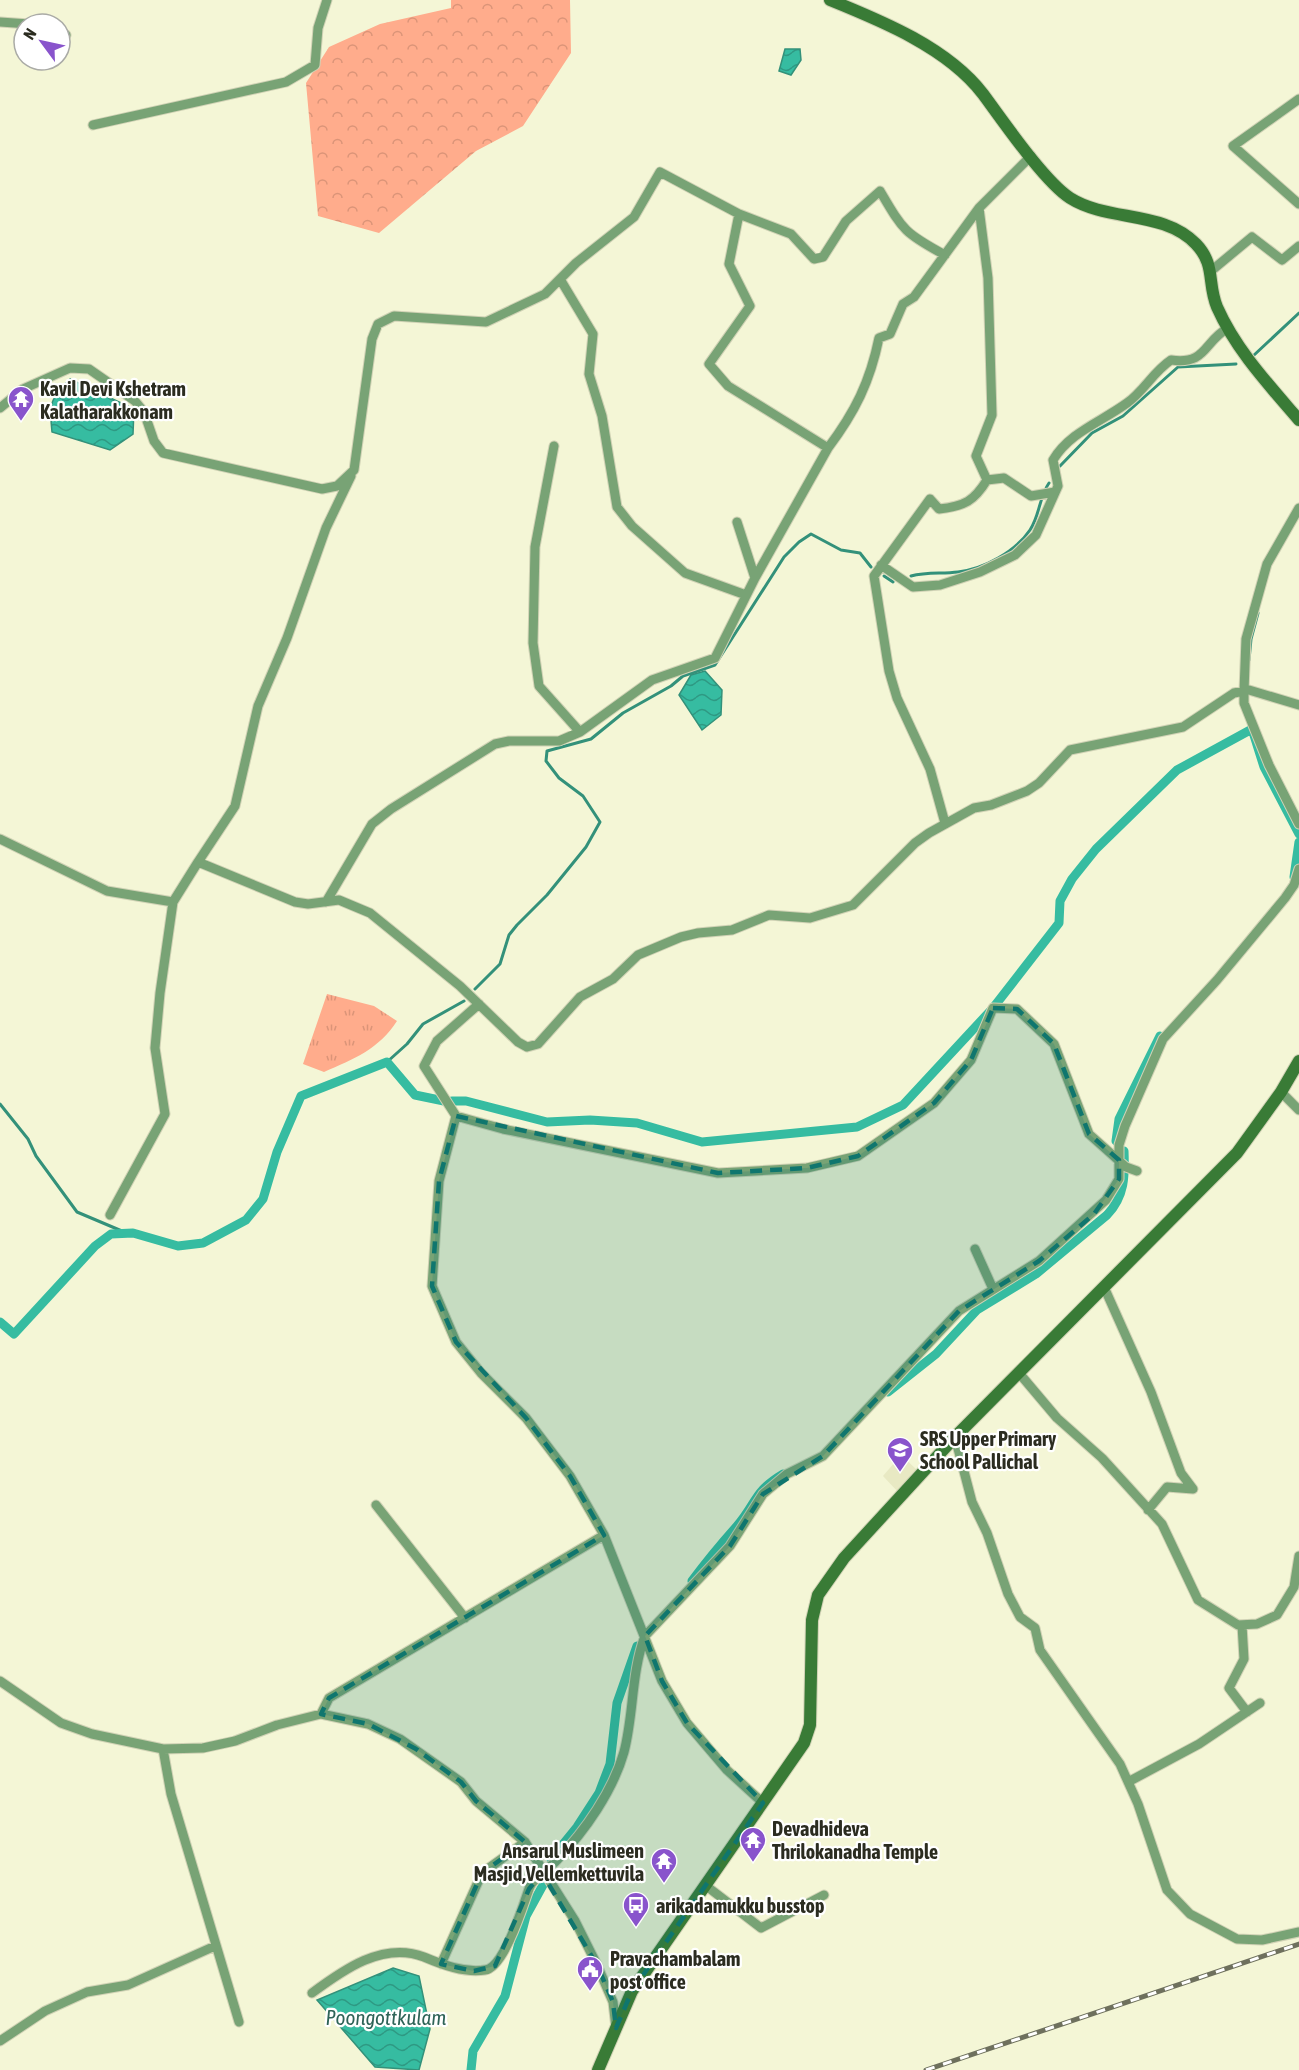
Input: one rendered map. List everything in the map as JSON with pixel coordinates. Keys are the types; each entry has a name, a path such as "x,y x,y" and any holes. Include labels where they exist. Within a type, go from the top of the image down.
{"street":[{"path":"93,125 286,82 315,65 318,28 327,0"},
{"path":"830,0 886,22 962,73 982,93 1031,156 1070,198 1182,231 1204,254 1211,271 1217,305 1228,328 1255,367 1299,420"},
{"path":"1299,99 1233,146 1299,204"},
{"path":"326,902 372,824 391,809 495,744 509,741 559,741 580,732 652,680 715,657 755,578 828,448 852,415 872,369 879,338 890,334 903,304 914,297 979,208 1031,156"},
{"path":"110,1215 165,1114 154,1048 172,902 235,806 258,706 287,638 326,528 354,470 372,339 378,324 394,316 486,321 545,294 576,263 634,217 660,172 739,214 791,234 814,259 823,257 846,221 880,191 901,227 911,237 945,255"},
{"path":"979,208 988,278 992,415 976,456 987,480"},
{"path":"739,214 729,264 750,306 709,364 728,386 828,448"},
{"path":"1211,271 1252,237 1281,260 1299,246"},
{"path":"560,279 593,334 590,374 602,416 617,507 632,526 685,573 746,595"},
{"path":"881,565 913,587 940,585 980,572 1015,555 1036,535 1058,486 1053,460 1062,446 1128,403 1157,370 1171,360 1184,362 1206,353 1217,334 1228,328"},
{"path":"0,408 23,389 70,368 89,369 135,401 144,412 154,441 163,453 322,489 337,486 354,470"},
{"path":"555,446 535,547 533,643 539,686 580,732"},
{"path":"987,480 1004,478 1031,496 1055,492"},
{"path":"945,823 930,769 897,698 889,671 874,576 930,499 939,509 957,507 977,497 987,480"},
{"path":"1299,508 1267,564 1246,639 1244,691 1244,703 1269,765 1299,824"},
{"path":"737,522 755,578"},
{"path":"198,862 295,902 349,903 370,913 419,951 518,1042 532,1047 542,1040 580,998 613,979 638,955 681,937 732,930 769,915 810,918 853,905 915,843 945,823 974,808 991,805 1027,791 1039,783 1070,750 1183,727 1234,693 1244,691 1267,694 1299,705"},
{"path":"0,838 107,891 172,902"},
{"path":"312,1993 347,1968 380,1954 414,1954 441,1964 474,1971 487,1970 495,1966 504,1953 529,1889 585,1825 610,1787 624,1752 639,1652 645,1636 730,1546 763,1494 787,1474 823,1456 959,1311 1039,1262 1094,1214 1106,1200 1119,1179 1119,1145 1125,1126 1163,1039 1217,980 1284,898 1294,885 1299,869"},
{"path":"479,1004 437,1041 424,1066 456,1116 503,1129 718,1173 807,1168 858,1156 934,1103 971,1060 993,1008 1017,1009 1053,1044 1089,1134 1119,1160 1137,1171"},
{"path":"597,2070 632,1990 804,1743 810,1725 812,1620 818,1595 844,1558 955,1437 1237,1153 1281,1092 1299,1061"},
{"path":"1281,1092 1299,1110"},
{"path":"456,1116 439,1181 432,1286 456,1342 481,1373 526,1418 570,1476 604,1535 662,1681 687,1723 727,1770 763,1803"},
{"path":"975,1249 993,1289"},
{"path":"1104,1287 1151,1392 1180,1473 1193,1489 1167,1487 1148,1510"},
{"path":"1019,1374 1057,1418 1102,1458 1162,1524 1198,1600 1238,1625 1257,1624 1277,1615 1294,1587 1299,1556"},
{"path":"955,1437 972,1502 987,1533 1008,1594 1020,1617 1035,1628 1040,1650 1109,1746 1128,1782 1167,1890 1190,1914 1237,1939 1262,1940 1299,1932"},
{"path":"376,1505 465,1618"},
{"path":"321,1714 329,1698 604,1535"},
{"path":"1242,1625 1244,1659 1229,1688 1247,1712"},
{"path":"0,1681 61,1724 85,1732 162,1749 203,1749 235,1742 277,1725 321,1714 368,1724 416,1749 461,1782 476,1801 525,1842 543,1874 575,1921 597,1965 613,2002 616,2028"},
{"path":"1128,1782 1199,1744 1260,1703"},
{"path":"162,1749 171,1794 239,2022"},
{"path":"441,1964 482,1873 525,1842"},
{"path":"705,1885 761,1928 824,1895"},
{"path":"0,2040 45,2011 87,1992 128,1985 215,1946"}],"highlighted area":[{"path":"993,1008 1017,1009 1054,1044 1089,1134 1119,1160 1119,1179 1094,1214 1039,1261 959,1311 823,1456 763,1494 730,1546 645,1636 662,1681 687,1723 763,1803 632,1991 616,2028 613,2002 597,1965 542,1873 529,1889 495,1966 474,1971 441,1964 482,1873 525,1842 476,1801 461,1782 416,1749 368,1724 321,1714 329,1698 604,1535 570,1476 526,1418 456,1342 432,1286 439,1181 456,1116 718,1173 807,1168 858,1156 934,1103 971,1060"}],"shaded area":[{"name":"SRS Upper Primary School Pallichal","path":"901,1455 917,1470 899,1493 883,1476"}],"green space":[{"path":"451,0 570,0 571,53 523,126 476,151 379,233 318,216 306,83 329,47 380,24 451,8"},
{"path":"327,994 374,1006 397,1021 374,1046 356,1058 324,1072 303,1064"}],"water":[{"path":"785,49 800,49 801,60 791,75 779,71"},
{"path":"70,379 134,409 133,434 110,450 52,432 52,402 58,391"},
{"path":"705,671 722,690 721,715 702,730 679,695 691,675"},
{"name":"Poongottkulam","path":"393,1968 419,1976 430,2029 419,2070 375,2067 317,2000"}],"waterway":[{"path":"1253,356 1299,313"},
{"path":"1060,466 1092,433 1123,416 1178,367 1236,364"},
{"path":"911,576 968,570 988,563 1007,552 1030,530 1049,483"},
{"path":"475,989 500,964 509,935 547,895 586,847 600,822 583,796 559,778 546,761 547,751 591,739 623,713 671,686 683,676 715,665 784,557 811,534 841,550 860,553 871,567"},
{"path":"884,576 893,582"},
{"path":"1249,660 1251,639 1258,613"},
{"path":"452,1101 466,1101 547,1122 590,1120 637,1123 702,1142 857,1127 903,1105 993,1008 1059,923 1060,901 1072,879 1096,849 1177,770 1252,729 1264,767 1299,834"},
{"path":"1294,877 1299,842"},
{"path":"387,1062 407,1044 423,1024 464,1001"},
{"path":"1116,1141 1119,1119 1160,1036"},
{"path":"0,1322 14,1334 95,1246 111,1234 133,1233 178,1246 203,1243 246,1220 263,1199 277,1152 301,1096 387,1062 415,1095 444,1101"},
{"path":"0,1104 28,1139 36,1156 77,1212 129,1234"},
{"path":"888,1392 936,1354 977,1310 1036,1274 1107,1215 1121,1193 1124,1151"},
{"path":"692,1581 766,1486 783,1474"},
{"path":"551,1859 577,1827 599,1793 610,1764 617,1703 637,1646"},
{"path":"471,2070 473,2051 505,1996 526,1916 543,1885"}],"railway":[{"path":"926,2070 1299,1944"}],"place":[{"name":"Kavil Devi Kshetram Kalatharakkonam","path":"21,422"},
{"name":"SRS Upper Primary School Pallichal","path":"900,1473"},
{"name":"Devadhideva Thrilokanadha Temple","path":"753,1863"},
{"name":"Ansarul Muslimeen Masjid,Vellemkettuvila","path":"664,1884"},
{"name":"arikadamukku busstop","path":"636,1928"},
{"name":"Pravachambalam post office","path":"590,1992"}]}
